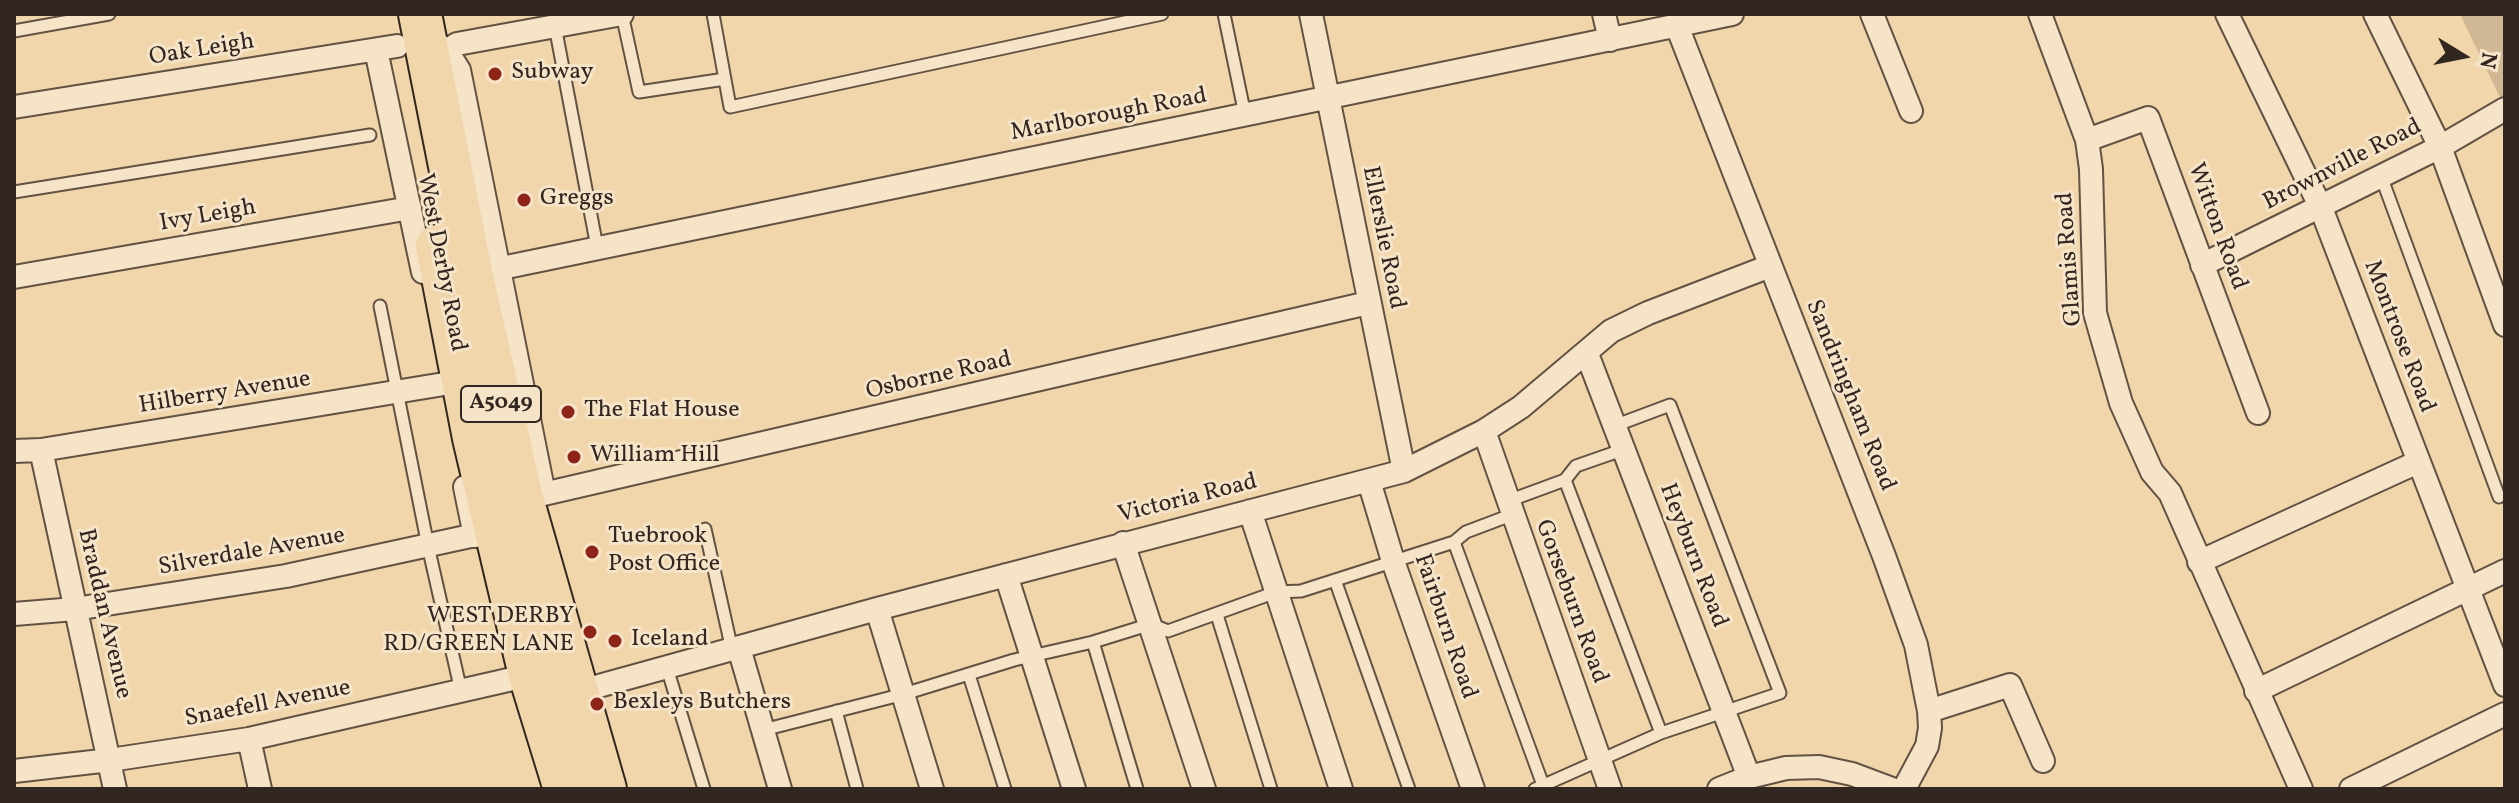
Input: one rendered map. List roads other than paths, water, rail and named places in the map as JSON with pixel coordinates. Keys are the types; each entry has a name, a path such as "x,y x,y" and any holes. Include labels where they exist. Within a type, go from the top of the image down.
{"highway":[{"name":"West Derby Road","path":"409,35 471,272 530,675 565,789"},
{"name":"West Derby Road","path":"509,515 577,692 605,789"}],"street":[{"name":"Oak Leigh","path":"14,107 409,35 457,44 622,14"},
{"name":"Ellerslie Road","path":"1311,14 1404,471"},
{"path":"1604,14 1610,40"},
{"name":"Marlborough Road","path":"497,269 1732,14"},
{"path":"1872,14 1911,111"},
{"name":"Glamis Road","path":"2040,14 2087,140 2091,169 2095,313 2121,403 2152,472 2170,493 2301,789"},
{"name":"Montrose Road","path":"2227,14 2321,208 2505,685"},
{"path":"2375,14 2440,147 2505,325"},
{"name":"Sandringham Road","path":"1677,26 1916,645 1929,711 1927,746 1904,789"},
{"path":"409,35 410,208 444,384 509,515"},
{"name":"West Derby Road","path":"409,35 459,70 497,269 509,515"},
{"name":"Brownville Road","path":"2202,265 2440,147 2505,109"},
{"name":"Witton Road","path":"2087,140 2148,118 2258,413"},
{"name":"Ivy Leigh","path":"14,277 410,208"},
{"name":"Victoria Road","path":"577,692 1123,543 1404,471 1484,431 1521,407 1611,331 1648,313 1770,266"},
{"name":"Osborne Road","path":"509,515 1368,303"},
{"name":"Heyburn Road","path":"1587,354 1749,777"},
{"name":"Hilberry Avenue","path":"14,451 41,450 444,384"},
{"name":"Gorseburn Road","path":"1484,431 1610,789"},
{"name":"Braddan Avenue","path":"41,450 115,789"},
{"path":"2199,562 2418,462"},
{"name":"Fairburn Road","path":"1369,481 1393,561 1473,789"},
{"path":"1250,511 1341,789"},
{"name":"Silverdale Avenue","path":"14,614 75,609 286,576 428,546 509,515"},
{"path":"1123,543 1204,789"},
{"path":"2256,691 2505,571"},
{"path":"1006,575 1074,789"},
{"path":"877,609 932,789"},
{"path":"736,649 780,789"},
{"name":"Snaefell Avenue","path":"14,771 249,739 530,675"},
{"path":"1929,711 2010,685 2043,761"},
{"path":"2351,789 2505,714"},
{"path":"249,739 260,789"},
{"path":"1719,789 1749,777 1786,768 1819,767 1864,778 1892,789"}],"lane":[{"path":"14,31 109,14"},
{"path":"622,14 639,92 725,79"},
{"path":"713,14 730,107 1162,14"},
{"path":"1224,14 1245,116"},
{"path":"555,26 597,247"},
{"path":"14,192 370,135"},
{"path":"2381,176 2499,497"},
{"path":"380,306 428,546 461,691"},
{"path":"1454,542 1539,787 1661,733 1780,693 1670,405 1613,426"},
{"path":"763,730 904,694 1014,660 1093,642 1151,624 1168,631 1276,592 1301,591 1454,542 1466,532 1565,480 1576,466 1622,450"},
{"path":"1565,480 1661,733"},
{"path":"705,529 736,649"},
{"path":"1335,580 1409,789"},
{"path":"1217,615 1271,789"},
{"path":"1093,642 1137,789"},
{"path":"667,668 704,789"},
{"path":"969,675 1005,789"},
{"path":"836,711 857,789"}],"place":[{"name":"Subway","path":"495,74"},
{"name":"Greggs","path":"524,200"},
{"name":"The Flat House","path":"568,412"},
{"name":"William Hill","path":"574,457"},
{"name":"Tuebrook Post Office","path":"592,552"},
{"name":"WEST DERBY RD/GREEN LANE","path":"590,632"},
{"name":"Iceland","path":"615,641"},
{"name":"Bexleys Butchers","path":"597,704"}]}
